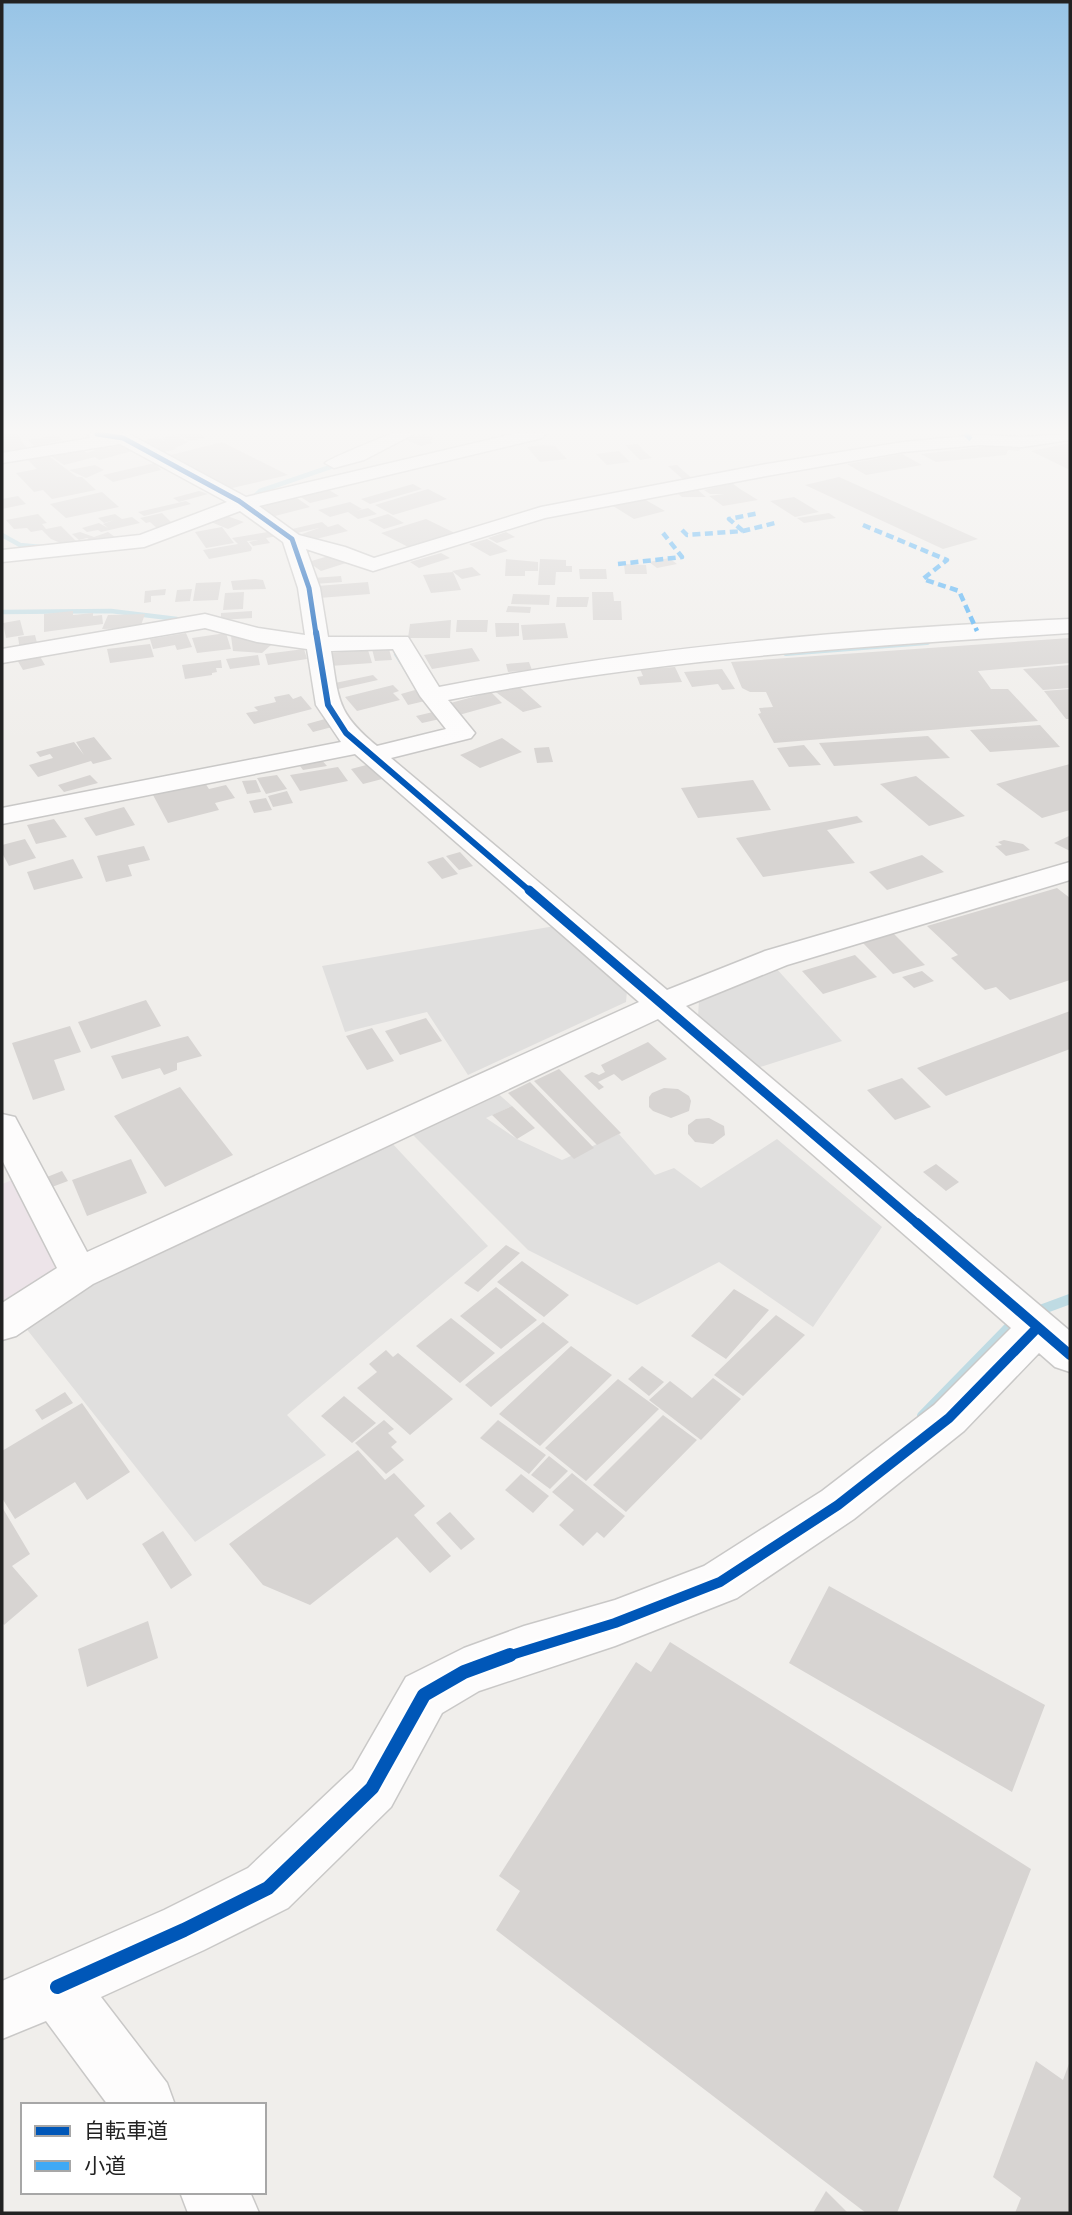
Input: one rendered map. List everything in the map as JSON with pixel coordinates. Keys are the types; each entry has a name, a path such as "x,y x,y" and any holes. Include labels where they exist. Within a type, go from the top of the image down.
{"street":[{"path":"2,556 144,541 153,537"},
{"path":"292,539 338,551 373,565 462,537"},
{"path":"2,2010 184,1930 268,1888 372,1788 424,1695 464,1672 524,1650 615,1623 720,1582 838,1505 949,1418 1054,1342 346,733 328,705 309,588 292,539"},
{"path":"2,656 205,621 257,635 318,644 400,642 432,696 462,733 2,816"},
{"path":"432,696 570,668 759,648 1070,626"},
{"path":"2,1324 79,1273 660,1005 776,958 1070,871"},
{"path":"2,1126 79,1273"},
{"path":"57,1987 144,2103"},
{"path":"213,2194 227,2213"}],"shaded area":[{"path":"555,926 627,991 626,1002 468,1075 427,1012 345,1032 322,966"},
{"path":"775,967 842,1041 754,1069 698,1017 699,1000"},
{"path":"494,1090 512,1106 486,1118 517,1139 562,1160 619,1134 655,1175 674,1168 701,1188 777,1139 882,1227 813,1327 719,1262 637,1305 528,1250 411,1133"},
{"path":"390,1141 488,1246 287,1415 326,1455 195,1542 25,1327 98,1281"},
{"path":"15,1179 56,1263 51,1279 2,1311 2,1184"}],"building":[{"path":"49,537 72,537 76,541 63,544"},
{"path":"76,537 113,537 94,542 87,538 79,540"},
{"path":"199,537 230,537 234,543 206,548"},
{"path":"270,537 266,538 270,543 253,546 249,542 258,540 247,541 251,551 209,559 203,550 238,544 232,538"},
{"path":"389,537 457,537 416,551"},
{"path":"490,537 514,537 497,543"},
{"path":"918,537 978,539 943,549"},
{"path":"487,539 508,551 490,556 469,544"},
{"path":"441,553 450,558 419,568 410,562"},
{"path":"332,555 346,563 321,571 308,562"},
{"path":"669,558 677,564 657,568 649,562"},
{"path":"506,559 538,562 538,571 525,571 525,576 505,576"},
{"path":"540,559 566,560 566,566 572,566 572,572 556,572 555,585 538,585"},
{"path":"624,564 646,565 647,574 625,574"},
{"path":"472,567 481,575 462,579 452,571"},
{"path":"579,569 606,569 607,579 580,579"},
{"path":"453,572 461,590 431,593 423,575"},
{"path":"341,576 342,582 314,584 313,578"},
{"path":"263,580 266,589 233,590 231,581"},
{"path":"221,582 218,600 193,601 196,583"},
{"path":"368,582 370,594 319,598 317,586"},
{"path":"166,589 165,595 151,596 151,602 144,603 145,591"},
{"path":"192,589 190,601 175,602 177,590"},
{"path":"244,592 243,609 223,610 225,593"},
{"path":"592,592 613,592 614,601 621,601 622,620 593,620"},
{"path":"513,594 550,595 549,605 511,604"},
{"path":"557,597 589,597 587,607 556,607"},
{"path":"508,606 531,607 530,613 506,612"},
{"path":"73,611 73,615 102,615 103,624 44,632 44,614"},
{"path":"252,611 252,618 221,620 221,613"},
{"path":"145,614 140,628 102,629 108,615"},
{"path":"20,620 24,635 6,638 3,623"},
{"path":"451,620 450,638 408,638 410,624"},
{"path":"457,620 488,620 487,632 456,632"},
{"path":"495,623 519,623 519,636 496,637"},
{"path":"565,623 568,638 523,640 521,625"},
{"path":"186,633 192,647 177,650 175,645 153,649 150,639"},
{"path":"226,633 231,649 197,653 192,638"},
{"path":"35,635 38,647 20,650 18,637"},
{"path":"231,636 271,645 262,653 233,651"},
{"path":"1070,638 1070,663 978,671 991,689 1008,689 1038,721 774,743 758,714 761,713 759,708 773,707 766,692 750,692 742,688 731,662"},
{"path":"150,644 154,657 110,663 107,649"},
{"path":"472,648 480,661 432,669 424,655"},
{"path":"304,649 307,659 268,665 265,654"},
{"path":"372,649 389,649 392,660 375,661"},
{"path":"368,650 372,663 330,666 328,653"},
{"path":"38,653 45,665 23,670 16,658"},
{"path":"258,655 260,665 230,669 226,659"},
{"path":"221,660 222,668 216,668 217,672 212,675 185,679 182,665"},
{"path":"529,662 532,670 508,672 506,664"},
{"path":"1070,665 1070,688 1043,690 1023,669"},
{"path":"675,667 682,682 640,685 637,677 643,676 640,669"},
{"path":"722,669 735,689 722,690 718,684 692,687 684,672"},
{"path":"373,675 378,680 338,689 335,683"},
{"path":"516,684 542,707 523,712 493,690"},
{"path":"393,685 399,691 393,693 400,700 357,711 345,697"},
{"path":"1070,689 1070,719 1066,719 1044,691"},
{"path":"415,690 425,701 408,705 401,694"},
{"path":"491,692 502,703 459,715 447,704"},
{"path":"289,694 293,699 301,696 312,709 254,724 246,713 258,711 254,707 276,702 274,697"},
{"path":"433,712 440,719 422,723 416,716"},
{"path":"325,719 332,727 313,732 307,724"},
{"path":"1040,725 1060,747 990,752 970,730"},
{"path":"928,736 950,758 834,766 819,743"},
{"path":"94,737 112,759 93,764 91,761 38,777 29,765 53,758 50,754 40,757 36,752 74,742 84,755 76,742"},
{"path":"502,738 522,752 480,768 460,755"},
{"path":"804,745 821,765 789,767 777,748"},
{"path":"549,747 553,762 537,763 534,748"},
{"path":"320,758 327,766 303,770 297,762"},
{"path":"374,763 386,778 363,784 351,769"},
{"path":"1070,764 1070,810 1042,818 996,784"},
{"path":"338,767 348,781 300,791 290,775"},
{"path":"90,775 98,783 64,792 58,785"},
{"path":"277,775 287,789 266,794 257,778"},
{"path":"916,776 965,816 929,826 880,784"},
{"path":"256,780 261,792 247,794 242,781"},
{"path":"753,780 771,810 698,818 681,788"},
{"path":"205,783 209,789 226,785 235,798 215,803 219,810 168,823 153,795"},
{"path":"287,791 293,803 273,807 268,796"},
{"path":"266,798 272,810 254,813 249,801"},
{"path":"124,807 135,825 96,836 84,818"},
{"path":"857,816 863,822 827,830 855,863 763,877 736,838"},
{"path":"54,819 67,837 36,844 27,825"},
{"path":"1069,836 1070,851 1054,843"},
{"path":"25,839 36,858 9,866 2,853 2,845"},
{"path":"1004,840 1023,844 1030,850 1006,856 995,846 1002,845 998,842"},
{"path":"144,846 150,860 128,865 132,876 106,882 97,856"},
{"path":"460,852 473,866 459,870 446,856"},
{"path":"922,855 944,872 887,890 869,872"},
{"path":"443,857 458,874 442,879 427,862"},
{"path":"73,859 83,878 34,890 27,872"},
{"path":"1057,888 1070,898 1070,980 1010,1000 996,987 985,990 951,958 958,955 927,926"},
{"path":"893,933 925,965 893,974 862,942"},
{"path":"855,955 877,977 823,994 802,971"},
{"path":"922,971 934,981 914,988 902,977"},
{"path":"146,1000 161,1026 91,1049 78,1022"},
{"path":"1070,1011 1070,1049 946,1096 917,1068"},
{"path":"426,1018 442,1041 400,1055 385,1031"},
{"path":"70,1026 81,1052 54,1060 65,1090 33,1100 12,1043"},
{"path":"372,1028 394,1061 367,1070 346,1036"},
{"path":"188,1036 202,1056 177,1063 177,1070 164,1075 160,1068 122,1079 111,1056"},
{"path":"648,1042 667,1059 622,1081 614,1074 598,1082 604,1087 599,1090 584,1076 592,1072 599,1075 605,1072 601,1065"},
{"path":"559,1069 621,1133 597,1145 534,1081"},
{"path":"902,1078 931,1107 895,1120 867,1090"},
{"path":"530,1082 594,1148 574,1159 508,1093"},
{"path":"180,1087 233,1155 165,1187 114,1116"},
{"path":"664,1088 678,1089 689,1096 689,1111 671,1118 653,1111 649,1107 649,1097"},
{"path":"512,1106 535,1128 517,1139 492,1115"},
{"path":"709,1118 724,1126 725,1135 713,1144 695,1142 688,1134 688,1125 696,1119"},
{"path":"131,1159 147,1193 87,1216 72,1180"},
{"path":"936,1164 959,1182 946,1191 923,1172"},
{"path":"62,1171 68,1181 52,1187 47,1177"},
{"path":"506,1245 520,1253 478,1292 464,1283"},
{"path":"522,1261 569,1295 544,1317 497,1282"},
{"path":"496,1287 537,1320 501,1349 460,1316"},
{"path":"734,1289 769,1310 726,1359 691,1336"},
{"path":"776,1315 805,1335 743,1396 714,1375"},
{"path":"451,1318 495,1353 460,1383 416,1346"},
{"path":"543,1322 569,1342 491,1407 465,1385"},
{"path":"571,1346 612,1375 540,1446 499,1414"},
{"path":"386,1350 393,1357 398,1353 453,1399 410,1435 357,1388 377,1372 369,1364"},
{"path":"642,1366 664,1382 649,1396 628,1379"},
{"path":"713,1378 741,1399 701,1440 649,1400 670,1381 692,1398"},
{"path":"618,1379 659,1409 586,1481 545,1448"},
{"path":"65,1392 73,1403 42,1420 35,1410"},
{"path":"344,1396 376,1423 352,1443 321,1416"},
{"path":"82,1403 130,1472 87,1500 75,1482 15,1519 2,1498 2,1451"},
{"path":"663,1415 697,1440 626,1512 593,1485"},
{"path":"384,1420 394,1429 388,1433 397,1442 391,1447 404,1460 386,1474 355,1443"},
{"path":"498,1420 546,1455 529,1474 480,1438"},
{"path":"358,1450 385,1480 394,1473 425,1506 414,1515 451,1556 430,1573 397,1537 310,1605 263,1585 229,1544"},
{"path":"549,1456 568,1471 550,1489 531,1475"},
{"path":"572,1473 625,1516 604,1538 597,1532 583,1546 559,1525 574,1510 552,1492"},
{"path":"521,1474 549,1496 533,1513 505,1490"},
{"path":"2,1507 30,1554 12,1566 38,1596 4,1625 2,1622"},
{"path":"450,1512 475,1539 461,1550 436,1523"},
{"path":"163,1531 192,1575 171,1589 142,1544"},
{"path":"829,1586 1045,1705 1012,1792 789,1663"},
{"path":"148,1621 158,1658 87,1687 78,1649"},
{"path":"670,1642 1031,1869 897,2213 866,2213 496,1930 520,1891 499,1876 636,1662 651,1672"},
{"path":"1036,2061 1063,2080 1070,2061 1070,2213 1015,2213 1021,2198 993,2177"},
{"path":"826,2191 848,2213 813,2213"}],"waterway":[{"path":"6,537 20,545 41,547"},
{"path":"2,612 111,611 177,619"},
{"path":"786,653 927,642"},
{"path":"397,654 414,681"},
{"path":"1043,1309 1070,1299"},
{"path":"922,1416 1008,1328"}],"marked path":[{"path":"618,564 682,557 666,537"},
{"path":"893,537 947,560 923,579 959,591 977,631"}],"cycle path":[{"path":"290,537 309,588 328,705 346,733 1070,1355"},
{"path":"57,1987 184,1930 268,1888 372,1788 424,1695 464,1672 524,1650 615,1623 720,1582 838,1505 949,1418 1037,1328"}]}
